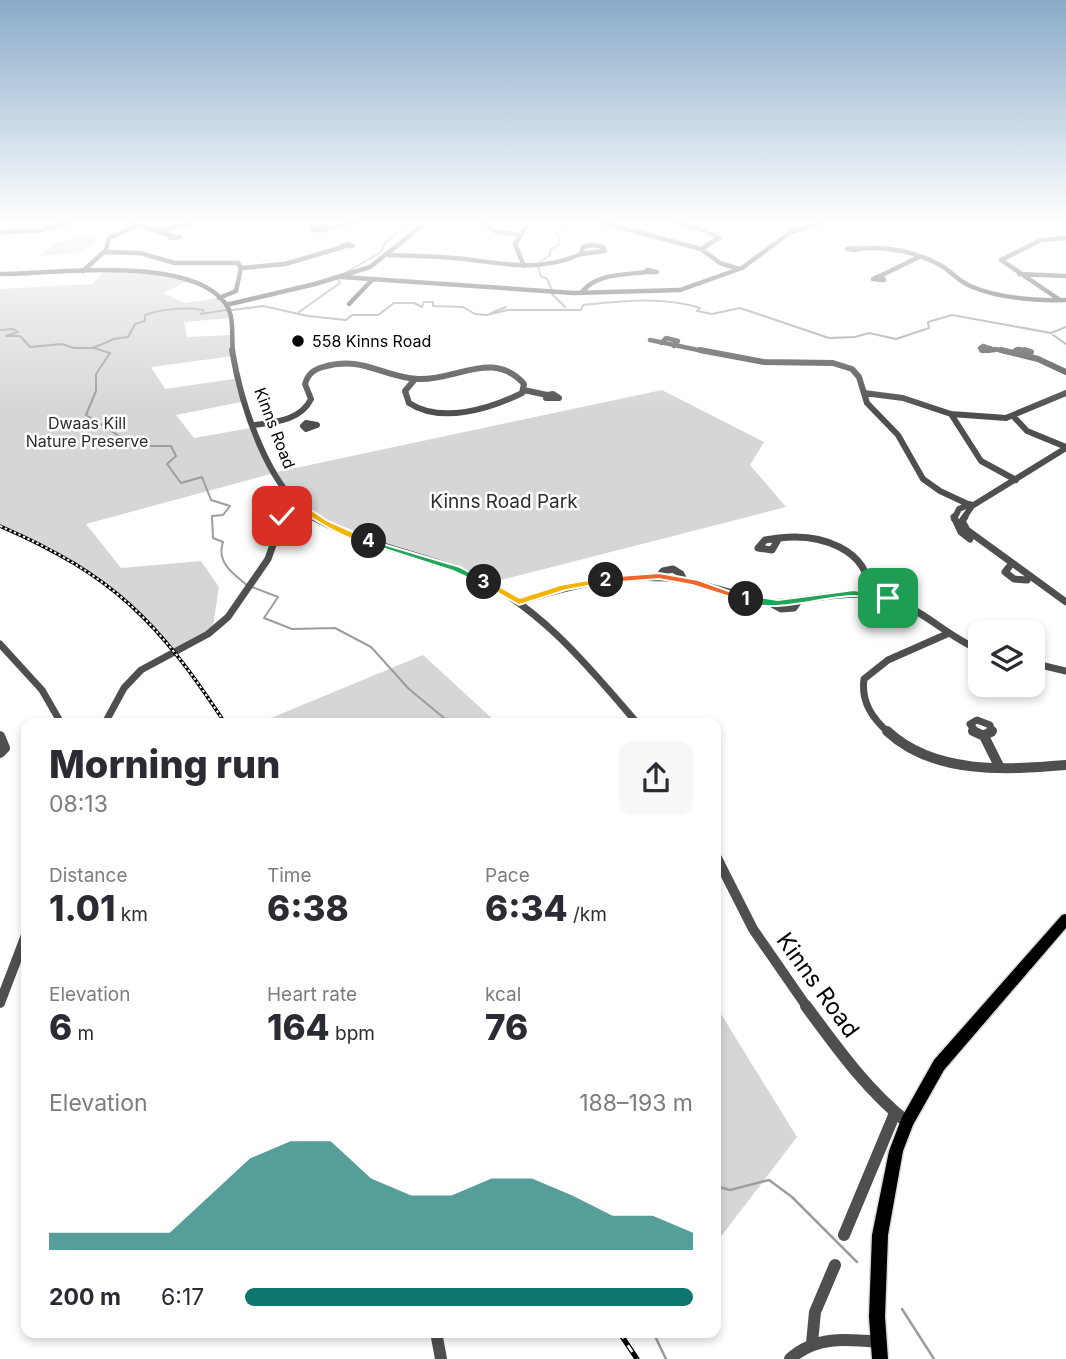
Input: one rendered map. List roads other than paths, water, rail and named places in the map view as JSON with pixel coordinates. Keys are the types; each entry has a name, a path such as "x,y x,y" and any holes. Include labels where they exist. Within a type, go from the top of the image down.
{"main road":[{"path":"879,1351 880,1235 901,1118 939,1065 1066,919"}],"street":[{"path":"199,285 219,298 228,308 308,285"},
{"path":"219,298 236,291 237,285"},
{"path":"349,304 367,285"},
{"path":"468,285 581,293 680,290 694,285"},
{"path":"581,293 584,285"},
{"path":"970,285 1026,301 1063,300"},
{"path":"1038,285 1063,300"},
{"name":"Kinns Road","path":"228,308 233,356 255,425 278,481 295,503 341,531 464,572 519,602 632,718"},
{"path":"650,341 756,361 839,364 857,372 871,409 898,435 923,479 932,487 972,504"},
{"path":"995,349 1029,356 1066,372"},
{"path":"255,425 303,411 310,403 305,384 308,374 339,362 366,363 415,379 438,378 488,367 517,375 524,384 524,390"},
{"path":"415,379 405,391 405,396 415,407 428,412 453,413 491,406 508,402 524,390 547,395"},
{"path":"864,393 904,398 951,414 1014,417 1051,396 1066,393"},
{"path":"951,414 981,461 1016,480"},
{"path":"293,416 306,424"},
{"path":"1014,417 1027,431 1066,448"},
{"path":"1066,448 955,514 957,527 1009,567 1005,572 1010,577 1027,580 1066,610"},
{"path":"107,718 118,696 134,676 153,662 208,636 229,617 251,587 274,547 284,512 295,503"},
{"path":"972,504 963,517 967,530 1066,602"},
{"path":"779,538 818,540 852,554 866,569 870,594"},
{"path":"519,602 586,583 615,578 659,576 666,570 673,569 681,574 684,580 770,603 870,594 902,603 947,634 968,644"},
{"path":"947,634 888,660 869,673 863,688 866,705 884,729 915,751 951,763 999,766 1066,765"},
{"path":"0,644 42,690 58,718"},
{"path":"1045,666 1066,671"},
{"path":"0,736 5,748 0,753"},
{"path":"984,736 999,766"},
{"name":"Kinns Road","path":"721,866 743,912 769,954 847,1062 901,1118"},
{"path":"0,1003 21,948"},
{"path":"844,1235 901,1118"},
{"path":"812,1343 815,1312 835,1265"},
{"path":"437,1338 441,1359"},
{"path":"790,1359 812,1343 842,1340 879,1351"}],"waterway":[{"path":"299,312 337,285"},
{"path":"550,285 552,290"},
{"path":"552,294 565,307"},
{"path":"232,310 263,306 308,316 346,320 352,315 378,315 394,303 414,303 422,307 424,302 433,302 433,306 463,307 475,314 487,315 508,310 581,310 583,305 657,301 686,304 700,308 697,311 712,314 740,308 829,338 855,337 869,333 896,339 929,328 928,322 952,315 1051,333 1066,327"},
{"path":"491,313 506,307"},
{"path":"0,330 13,329 18,332 6,336 20,336 30,347 62,344 74,348 93,348 114,339 128,337 135,324 145,321 145,315 181,308 204,310 201,314 226,310"},
{"path":"1053,335 1066,344"},
{"path":"94,348 110,353 96,374 96,391 86,415 135,446 171,446 176,456 167,464 181,483 202,477 211,500 230,506 223,515 212,516 213,538 223,542 221,549 224,561 231,572 247,585"},
{"path":"252,587 278,597 264,618 292,629 335,628 371,647 409,689 444,718"},
{"path":"721,1187 730,1190 769,1180 792,1197 857,1262"},
{"path":"902,1309 934,1359"},
{"path":"656,1338 666,1359"}],"railway":[{"path":"0,526 73,563 130,605 177,656 222,718"},
{"path":"623,1338 637,1359"}],"place":[{"name":"558 Kinns Road","path":"298,341"}],"park label":[{"name":"Dwaas Kill Nature Preserve","path":"87,432"},
{"name":"Kinns Road Park","path":"504,501"}]}
